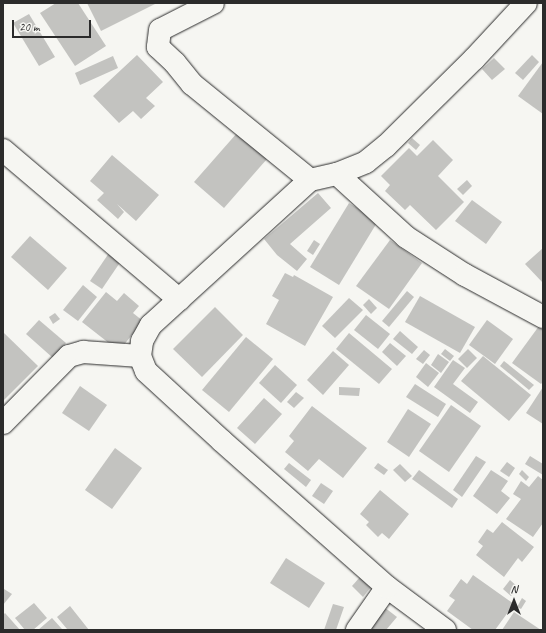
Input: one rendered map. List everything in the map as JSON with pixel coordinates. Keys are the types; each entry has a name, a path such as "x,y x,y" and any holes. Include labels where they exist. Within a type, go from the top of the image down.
{"street":[{"path":"213,3 160,30 158,47 175,63 192,84 310,180"},
{"path":"445,630 387,587 222,441 146,371 140,356 142,341 151,325 179,299 310,180 338,174 366,162 386,146 474,58 526,3"},
{"path":"3,150 179,299"},
{"path":"338,174 406,237 465,274 543,317"},
{"path":"3,423 69,356 82,352 140,356"},
{"path":"357,630 387,587"}],"building":[{"path":"56,3 78,3 106,46 75,66 40,13"},
{"path":"87,3 157,3 101,31"},
{"path":"29,14 55,57 39,66 13,23"},
{"path":"137,55 163,82 146,98 155,106 141,119 133,111 119,123 93,96"},
{"path":"532,55 539,62 523,80 515,73"},
{"path":"113,56 118,68 80,85 75,73"},
{"path":"494,58 505,69 492,80 482,69"},
{"path":"543,62 543,114 518,96"},
{"path":"237,133 267,159 224,208 194,182"},
{"path":"412,138 420,145 416,150 408,143"},
{"path":"433,140 453,160 438,176 464,202 436,230 410,205 405,210 385,191 390,185 381,176 409,148 417,156"},
{"path":"112,155 159,195 136,221 117,204 124,212 118,219 97,200 104,193 90,181"},
{"path":"467,180 472,186 463,195 457,189"},
{"path":"318,193 331,208 290,244 307,259 297,271 277,255 264,239"},
{"path":"472,200 502,222 486,244 455,221"},
{"path":"349,203 378,221 339,285 310,267"},
{"path":"30,236 67,268 48,290 11,257"},
{"path":"314,240 320,244 313,255 307,251"},
{"path":"390,240 422,263 389,309 356,286"},
{"path":"543,248 543,283 525,264"},
{"path":"109,253 121,261 102,289 90,281"},
{"path":"285,273 293,277 294,275 333,297 305,346 266,324 279,300 272,296"},
{"path":"83,285 97,297 78,321 63,310"},
{"path":"407,291 414,297 389,327 382,321"},
{"path":"106,292 117,301 124,293 139,306 133,313 143,321 119,351 82,322"},
{"path":"420,296 475,327 460,353 405,322"},
{"path":"349,298 363,310 335,338 322,326"},
{"path":"369,299 377,308 371,314 363,305"},
{"path":"215,307 243,335 202,377 173,349"},
{"path":"55,313 60,319 53,324 49,317"},
{"path":"366,315 390,334 378,349 354,330"},
{"path":"39,320 66,343 53,358 26,334"},
{"path":"487,320 513,339 495,364 469,345"},
{"path":"539,326 543,328 543,382 541,384 512,363"},
{"path":"400,331 418,347 412,354 393,339"},
{"path":"3,332 38,366 3,401"},
{"path":"349,333 392,369 379,384 336,349"},
{"path":"246,337 273,359 229,412 202,390"},
{"path":"390,343 406,356 397,366 382,352"},
{"path":"445,349 454,356 450,361 441,354"},
{"path":"468,349 477,358 467,368 458,359"},
{"path":"424,350 430,355 423,364 416,359"},
{"path":"333,351 349,365 323,395 307,380"},
{"path":"438,354 449,362 441,373 431,365"},
{"path":"483,356 531,395 509,421 461,381"},
{"path":"453,360 465,368 453,384 478,402 470,413 434,387"},
{"path":"504,361 534,385 529,390 500,366"},
{"path":"426,363 439,373 428,387 416,377"},
{"path":"275,365 297,385 281,403 259,383"},
{"path":"415,384 446,404 438,417 406,397"},
{"path":"80,386 107,405 89,431 62,413"},
{"path":"339,387 360,388 359,396 339,395"},
{"path":"543,387 543,424 526,413"},
{"path":"296,392 304,398 294,408 287,402"},
{"path":"264,398 282,414 255,444 237,428"},
{"path":"451,405 481,426 449,472 419,451"},
{"path":"312,406 367,448 343,478 319,459 308,471 285,452 294,441 289,436"},
{"path":"408,409 431,424 409,457 387,442"},
{"path":"115,448 142,468 112,509 85,490"},
{"path":"476,456 486,462 462,497 453,490"},
{"path":"530,456 543,464 543,475 525,464"},
{"path":"507,462 515,468 509,477 500,471"},
{"path":"289,463 311,480 306,487 284,469"},
{"path":"378,463 388,470 384,475 374,468"},
{"path":"400,464 412,476 405,482 393,470"},
{"path":"419,470 458,499 452,508 412,479"},
{"path":"491,470 508,481 501,491 510,498 497,514 473,496"},
{"path":"522,470 529,477 526,481 519,474"},
{"path":"538,476 543,480 543,523 533,537 506,519 521,499 513,494 521,481 529,487"},
{"path":"321,483 333,491 324,504 312,496"},
{"path":"380,490 409,514 389,539 382,533 378,537 366,525 369,522 360,514"},
{"path":"502,522 534,547 522,562 518,558 504,577 476,555 483,546 478,542 487,529 493,533"},
{"path":"286,558 325,583 309,608 270,583"},
{"path":"473,575 514,604 495,630 473,630 447,611 455,600 449,596 461,579 467,584"},
{"path":"360,577 371,587 363,597 352,586"},
{"path":"510,580 519,588 511,596 503,589"},
{"path":"4,589 12,594 3,605 3,590"},
{"path":"522,598 526,601 521,609 517,607"},
{"path":"34,603 47,618 33,630 25,630 15,618"},
{"path":"333,604 344,607 336,630 324,630"},
{"path":"70,606 89,630 66,630 67,629 57,617"},
{"path":"384,607 397,617 386,630 365,630"},
{"path":"514,612 541,630 502,630"},
{"path":"5,613 20,630 3,630 3,615"},
{"path":"52,618 62,629 38,630"}]}
